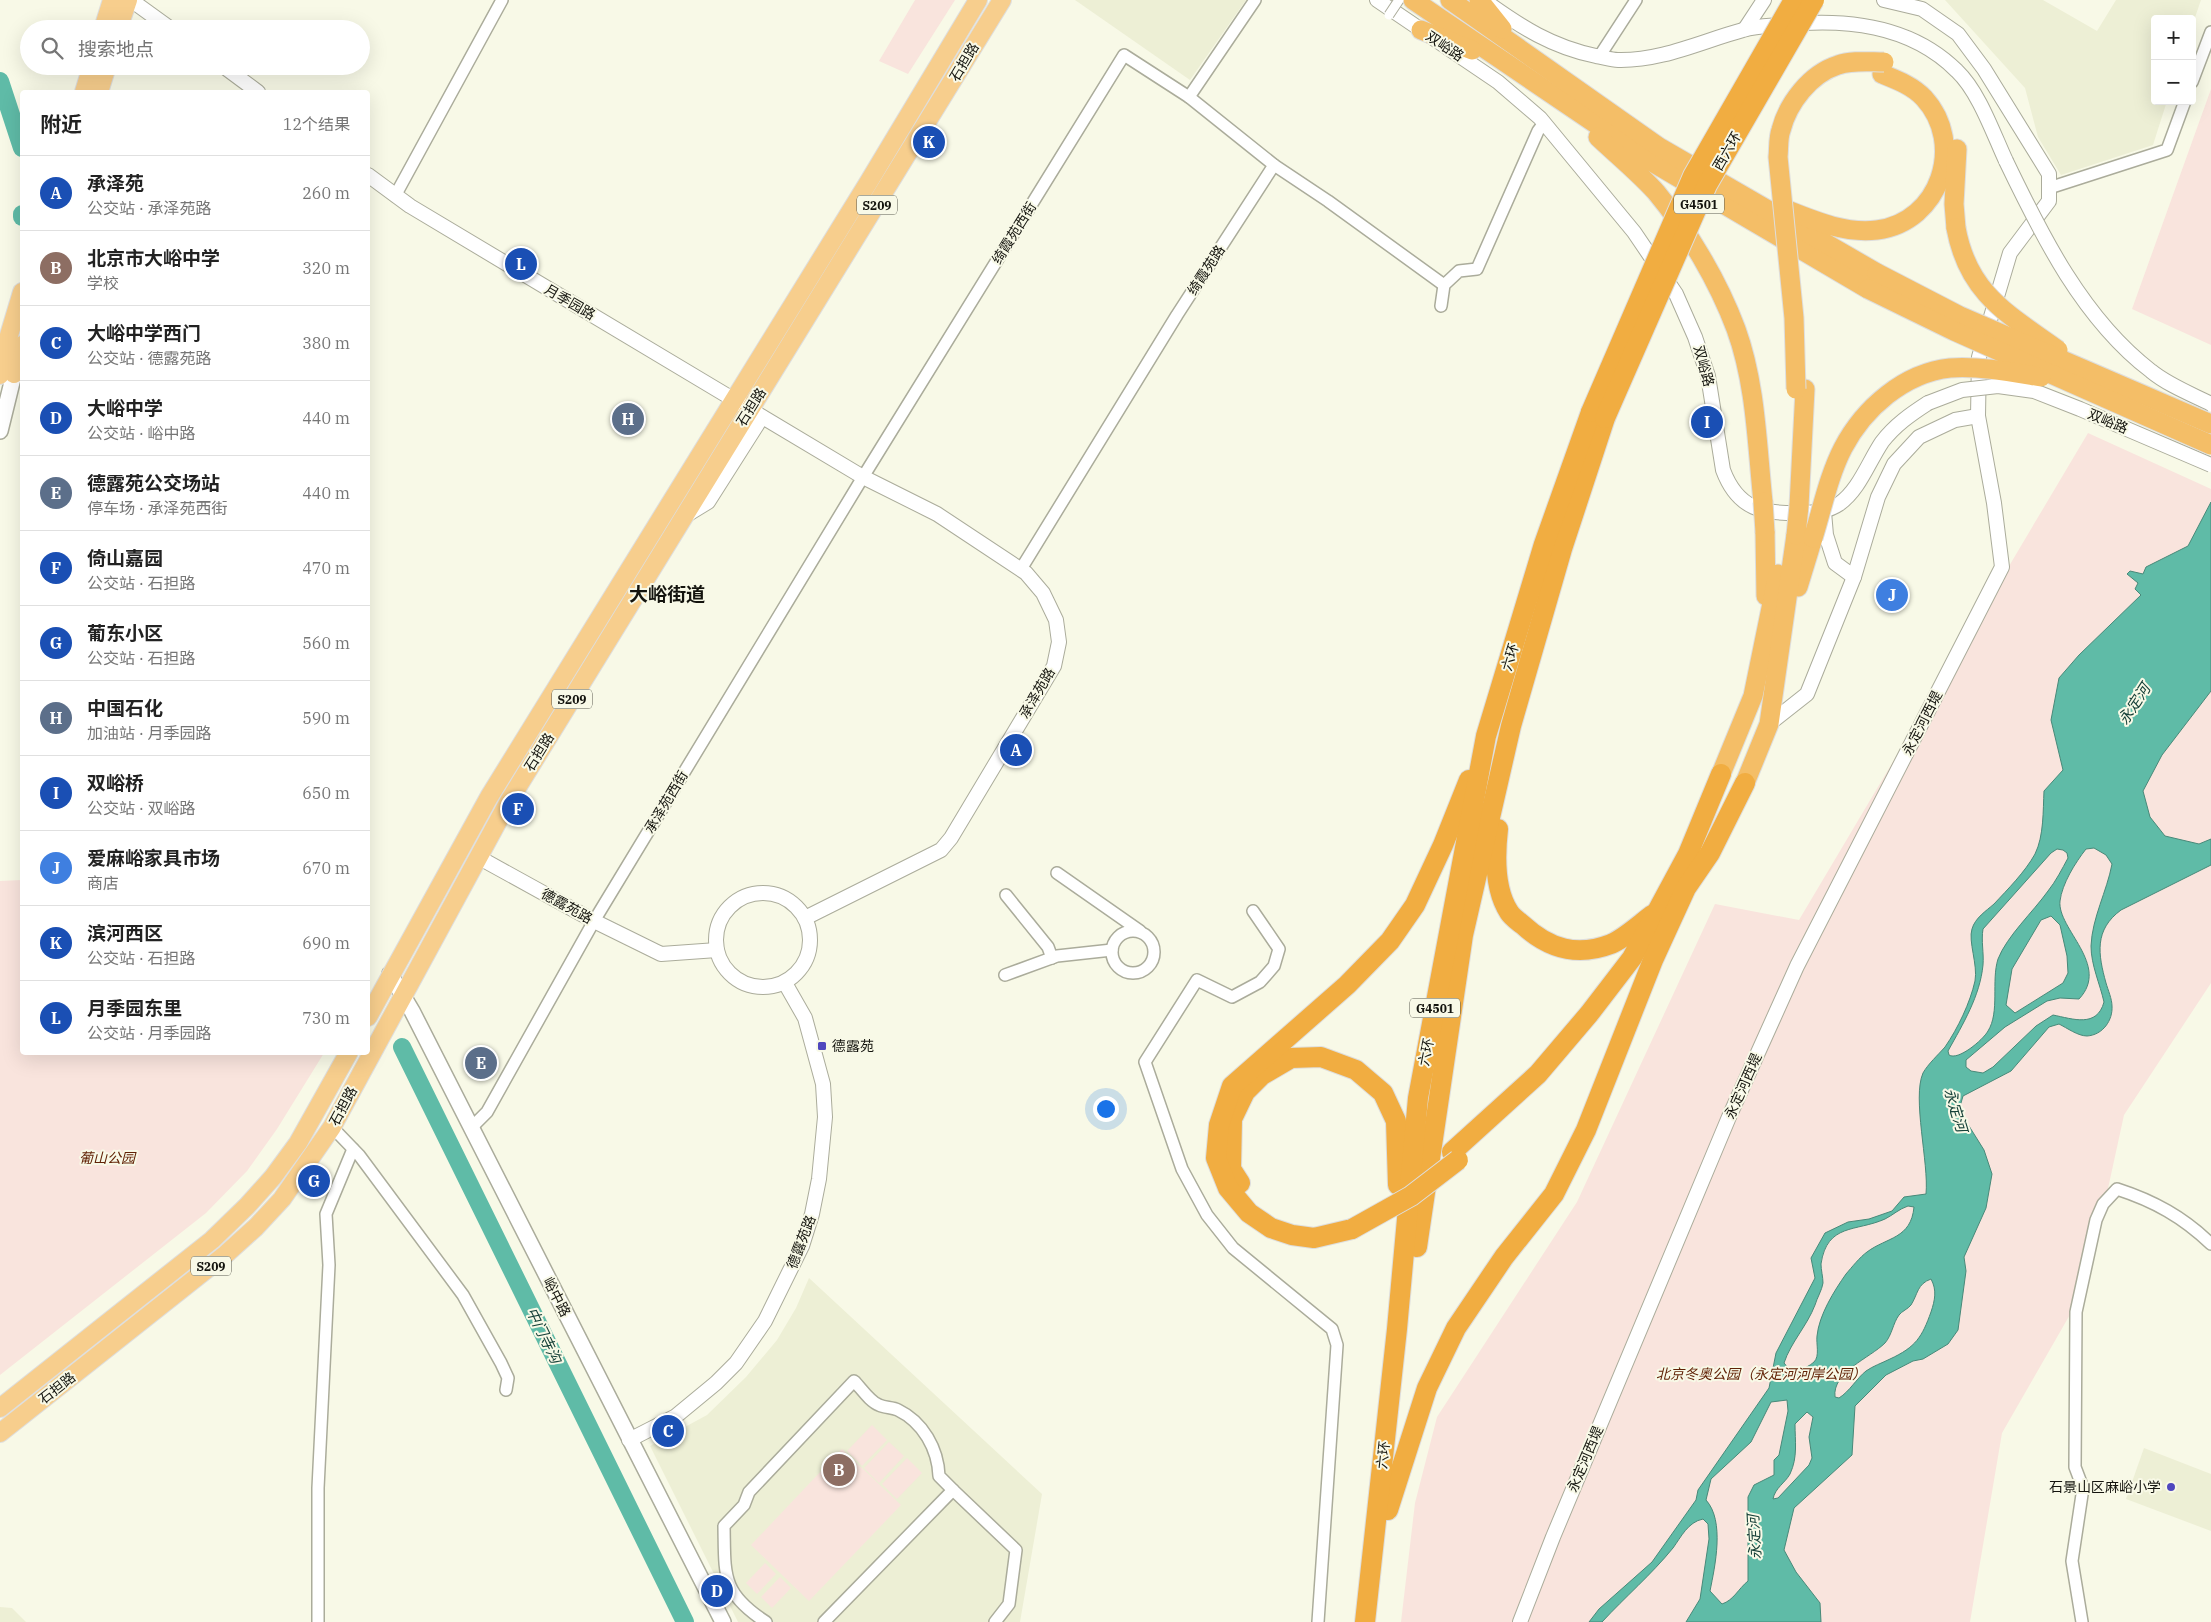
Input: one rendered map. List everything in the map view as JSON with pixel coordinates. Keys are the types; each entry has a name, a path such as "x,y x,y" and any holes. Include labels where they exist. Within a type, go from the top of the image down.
{"highway":[{"name":"双峪路","path":"1413,0 1563,104 1652,162 1873,281 1960,316 2211,424"},
{"name":"双峪路","path":"1450,0 1659,147 1731,188 1873,281 1954,331 2211,445"},
{"path":"1479,0 1515,45"},
{"name":"西六环","path":"1598,415 1693,176 1794,0"},
{"name":"西六环","path":"1598,415 1707,185 1814,0"},
{"path":"1421,30 1504,63"},
{"path":"1774,637 1798,536 1795,506 1801,389 1778,157 1780,131 1788,110 1802,89 1819,75 1837,65 1860,62 1883,68 1906,70 1922,80 1937,94 1950,113 1956,134 1957,155 1954,204 1960,249 1967,268 1978,286 1996,304 2086,370"},
{"path":"1731,188 1824,224 1850,230 1878,230 1903,221 1924,206 1938,186 1944,164 1944,140 1937,117 1924,98 1883,68"},
{"path":"1486,736 1443,845 1415,905 1390,941 1347,985 1232,1086 1219,1125 1216,1158 1228,1188 1249,1213 1271,1228 1292,1235 1314,1238 1351,1225 1455,1156 1546,1079 1597,1020 1710,853 1745,784 1770,724 1774,637 1763,502 1754,409 1736,330 1701,258 1655,192 1563,104"},
{"path":"1455,1156 1538,1074 1632,958 1688,854 1753,696 1774,637 1798,536 1843,448 1859,423 1878,402 1902,385 1925,374 1949,368 2006,371 2069,382"},
{"name":"六环","path":"1377,1622 1414,1262 1463,935 1511,726 1598,415"},
{"name":"六环","path":"1365,1622 1397,1329 1418,1098 1486,736 1544,544 1598,415"},
{"path":"1511,726 1496,852 1498,882 1509,912 1537,938 1561,948 1584,950 1612,943 1657,910"},
{"path":"1388,1510 1428,1388 1456,1328 1504,1257 1554,1194 1586,1130 1653,960 1686,888"},
{"path":"1351,1225 1297,1226 1276,1219 1252,1202 1231,1169 1232,1120 1245,1092 1262,1075 1291,1058 1321,1057 1356,1070 1383,1093 1396,1121 1398,1151 1397,1329"}],"main road":[{"path":"106,20 112,0"},
{"path":"122,20 130,0"},
{"name":"石担路","path":"370,1013 489,797 733,398 868,183 978,0"},
{"name":"石担路","path":"370,1053 509,801 684,516 756,412 884,193 1002,0"},
{"path":"85,90 89,75"},
{"path":"100,90 104,75"},
{"path":"0,431 6,372 20,302"},
{"path":"6,372 20,348"},
{"name":"峪中路","path":"390,974 403,995 723,1622"},
{"name":"石担路","path":"0,1408 212,1240 247,1206 273,1178 298,1143 347,1055"},
{"name":"石担路","path":"0,1433 241,1240 282,1199 332,1127 369,1055"}],"street":[{"path":"130,0 158,20"},
{"path":"395,196 502,0"},
{"path":"1255,0 1189,97 1274,166 1328,201 1444,285"},
{"name":"双峪路","path":"1377,0 1498,82 1544,122 1634,232 1676,294 1696,337 1708,376 1723,470 1728,484 1736,496 1750,506 1774,514 1824,512 1838,505 1853,491 1883,441 1905,417 1928,403 1962,390 1998,386 2034,391 2211,465"},
{"path":"1389,15 1399,0"},
{"path":"1484,0 1538,36 1570,51 1618,60 1656,56 1745,29 1815,21 1850,24 1894,32 1928,46 1958,72 1981,106 2038,229 2090,308 2119,343 2152,372 2211,404"},
{"path":"1599,57 1636,0"},
{"path":"1745,29 1764,0"},
{"path":"1770,724 1807,694 1854,577 1878,497 1894,464 1919,437 1955,420 1978,416 1979,357 1998,288 2010,253 2049,201 2049,174 1984,69 1958,34 1922,9 1884,0"},
{"path":"2196,71 2211,32"},
{"name":"绮霞苑西街","path":"863,477 1124,55 1189,97"},
{"path":"235,75 255,90"},
{"path":"2049,188 2167,150 2184,105"},
{"path":"1441,306 1444,285 1459,271 1477,269 1538,131 1544,122"},
{"name":"绮霞苑路","path":"1021,569 1172,324 1274,166"},
{"name":"月季园路","path":"370,177 395,196 756,412"},
{"name":"承泽苑路","path":"756,412 863,477 938,514 1021,569 1043,593 1056,620 1059,642 1054,666 951,838 941,850 805,918"},
{"name":"永定河西堤","path":"1520,1622 1556,1528 1729,1118 1796,966 2002,567 1994,503 1978,416"},
{"name":"承泽苑西街","path":"471,1128 487,1112 504,1084 594,921 863,477"},
{"path":"1824,512 1826,535 1835,563 1854,577"},
{"name":"德露苑路","path":"478,856 594,921 661,954 717,950"},
{"path":"1057,873 1144,933 1153,943 1154,957 1147,969 1134,974 1120,969 1115,964 1112,950 1118,937 1123,933 1137,931 1144,933"},
{"path":"765,893 781,896 795,905 805,918 810,932 811,947 806,961 798,974 785,983 771,988 763,988 741,982 729,973 720,960 717,950 717,929 723,914 734,902 749,895 765,893"},
{"path":"1006,895 1048,946 1052,958"},
{"path":"1253,911 1279,949 1274,966 1260,982 1232,997 1197,980 1145,1062 1182,1169 1207,1215 1233,1248 1332,1329 1337,1345 1318,1622"},
{"path":"1005,975 1052,958 1112,950"},
{"name":"德露苑路","path":"629,1440 676,1416 716,1383 736,1363 765,1321 802,1246 812,1214 818,1179 825,1117 823,1084 805,1018 785,983"},
{"path":"332,1127 353,1149 463,1295 508,1378 506,1390"},
{"path":"318,1622 318,1488 329,1265 326,1214 353,1149"},
{"path":"2082,1622 2072,1561 2083,1488 2075,1468 2076,1312 2096,1220 2103,1204 2117,1189 2159,1205 2194,1228 2211,1244"},
{"path":"766,1622 751,1612 732,1593 727,1579 724,1526 744,1505 749,1492 854,1381 878,1405 897,1409 911,1418 926,1434 936,1454 939,1476 1016,1550 1009,1604 995,1622"},
{"path":"824,1622 953,1490"}],"shaded area":[{"path":"1075,0 1246,0 1190,80"},
{"path":"1945,0 2043,0 2097,31 2116,0 2201,0 2196,15 2151,15 2151,105 2166,105 2153,145 2061,175 2038,137 2025,88"},
{"path":"809,1278 1042,1494 1020,1622 738,1622 650,1446 707,1415 746,1377 777,1340 796,1308"},
{"name":"石景山区麻峪小学","path":"2144,1448 2211,1474 2211,1531 2126,1499"},
{"path":"0,1607 12,1608 26,1622 0,1622"}],"green space":[{"path":"915,0 955,0 908,74 879,61"},
{"path":"2211,89 2211,345 2132,309"},
{"name":"北京冬奥公园（永定河河岸公园）","path":"2088,433 2211,489 2211,983 2124,1115 2087,1285 2002,1433 1970,1622 1401,1622 1415,1503 1437,1417 1577,1202 1715,904 1799,920"},
{"name":"葡山公园","path":"20,880 20,1055 323,1055 277,1129 247,1171 206,1213 0,1375 0,881"},
{"path":"872,1425 887,1440 862,1466 847,1451"},
{"path":"889,1442 904,1456 879,1483 864,1468"},
{"path":"842,1449 901,1505 809,1601 751,1545"},
{"path":"907,1458 922,1473 897,1499 882,1484"},
{"path":"765,1563 776,1574 757,1594 746,1583"},
{"path":"780,1577 791,1588 772,1608 761,1597"}],"water":[{"name":"永定河","path":"2211,502 2211,691 2162,755 2143,791 2150,817 2165,836 2199,844 2211,839 2211,865 2121,910 2106,926 2102,934 2100,952 2112,1011 2109,1021 2102,1030 2093,1035 2084,1036 2059,1024 2049,1027 2011,1071 1963,1096 1959,1110 1984,1150 1992,1174 1986,1208 1964,1257 1966,1271 1958,1330 1948,1344 1923,1359 1913,1361 1886,1375 1855,1406 1852,1455 1794,1508 1784,1550 1796,1572 1820,1603 1821,1622 1686,1622 1700,1599 1709,1539 1708,1524 1703,1519 1689,1527 1665,1558 1602,1622 1589,1622 1599,1609 1652,1562 1696,1500 1698,1490 1769,1388 1776,1353 1815,1278 1811,1258 1825,1233 1848,1222 1869,1219 1892,1211 1904,1197 1926,1194 1919,1098 1920,1084 1923,1073 1945,1047 1954,1032 1970,998 1976,975 1971,940 1973,925 2021,874 2031,861 2038,847 2043,823 2044,791 2063,770 2051,720 2059,678 2079,655 2141,595 2135,589 2138,583 2127,574 2130,571 2143,574 2146,567 2188,546","holes":["2094,848 2106,855 2112,864 2094,925 2091,946 2094,967 2104,1002 2101,1010 2096,1016 2083,1020 2053,1015 2036,1026 1993,1067 1983,1073 1971,1071 1966,1067 1966,1060 2005,1027 2047,1001 2060,998 2079,999 2087,986 2089,973 2086,960 2061,912 2061,894 2073,867 2086,849","2057,849 2063,850 2067,853 2068,858 2051,887 2002,950 1996,968 1994,1015 1988,1031 1976,1044 1964,1052 1958,1055 1949,1055 1948,1051 1970,1010 1978,988 1983,965 1983,929 2051,853","2051,916 2060,925 2067,956 2068,973 2063,983 2015,1013 2006,1005 2012,969 2041,920","1908,1206 1914,1207 1912,1218 1908,1225 1897,1236 1867,1252 1846,1274 1832,1296 1818,1328 1817,1353 1814,1362 1797,1372 1790,1370 1784,1363 1812,1313 1822,1288 1821,1264 1824,1251 1829,1242 1836,1235 1844,1231 1885,1219","1931,1279 1935,1291 1928,1321 1921,1335 1906,1350 1866,1371 1843,1395 1839,1398 1835,1397 1839,1380 1853,1366 1885,1343 1897,1318 1911,1305 1923,1284","1787,1400 1788,1411 1779,1455 1774,1460 1774,1475 1754,1485 1748,1497 1748,1581 1733,1597 1722,1604 1710,1591 1716,1557 1717,1531 1712,1509 1706,1500 1711,1479 1751,1442 1771,1402","1807,1412 1813,1417 1809,1437 1812,1458 1809,1465 1778,1498 1773,1499 1793,1468 1796,1443 1795,1424"]}],"waterway":[{"name":"中门寺沟","path":"0,81 20,142"},
{"name":"中门寺沟","path":"402,1047 685,1622"}],"place":[{"name":"滨河西区","path":"929,142"},
{"name":"月季园东里","path":"521,264"},
{"name":"中国石化","path":"628,419"},
{"name":"双峪桥","path":"1707,422"},
{"name":"爱麻峪家具市场","path":"1892,595"},
{"name":"承泽苑","path":"1016,750"},
{"name":"倚山嘉园","path":"518,809"},
{"name":"德露苑","path":"822,1046"},
{"name":"德露苑公交场站","path":"481,1063"},
{"name":"葡东小区","path":"314,1181"},
{"name":"大峪中学西门","path":"668,1431"},
{"name":"北京市大峪中学","path":"839,1470"},
{"name":"石景山区麻峪小学","path":"2171,1487"},
{"name":"大峪中学","path":"717,1591"}],"district":[{"name":"大峪街道","path":"667,594"}]}
